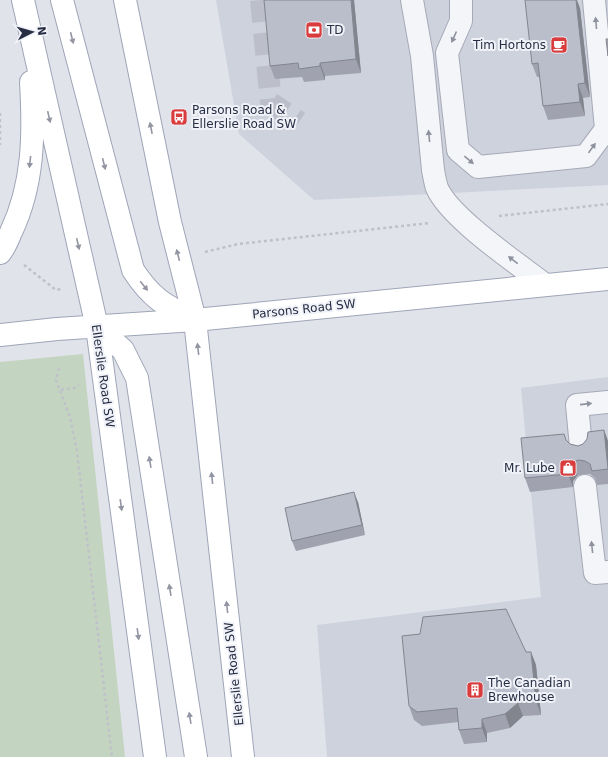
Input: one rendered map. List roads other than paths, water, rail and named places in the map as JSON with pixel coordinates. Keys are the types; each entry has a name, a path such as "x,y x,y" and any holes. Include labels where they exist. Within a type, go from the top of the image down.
{"main road":[{"name":"Ellerslie Road SW","path":"23,0 97,328 155,757"},
{"path":"62,0 133,270 144,287 159,301 195,320"},
{"name":"Ellerslie Road SW","path":"125,0 170,222 195,320 243,757"},
{"path":"9,257 28,182 32,142 28,25"},
{"name":"Parsons Road SW","path":"0,334 195,320 544,284 608,279"},
{"path":"97,328 123,350 136,378 196,757"}],"lane":[{"path":"412,0 422,56 427,111 437,188 451,206 481,235 544,284"},
{"path":"461,0 461,21 447,53 458,150 478,167 586,156 606,129 594,0"},
{"path":"581,447 577,405 608,402"},
{"path":"585,486 595,573 608,572"}],"tunnel":[{"path":"261,0 271,103 299,122"}],"place":[{"name":"TD","path":"314,30"},
{"name":"Tim Hortons","path":"559,45"},
{"name":"Parsons Road & Ellerslie Road SW","path":"179,117"},
{"name":"Mr. Lube","path":"568,468"},
{"name":"The Canadian Brewhouse","path":"475,690"}]}
